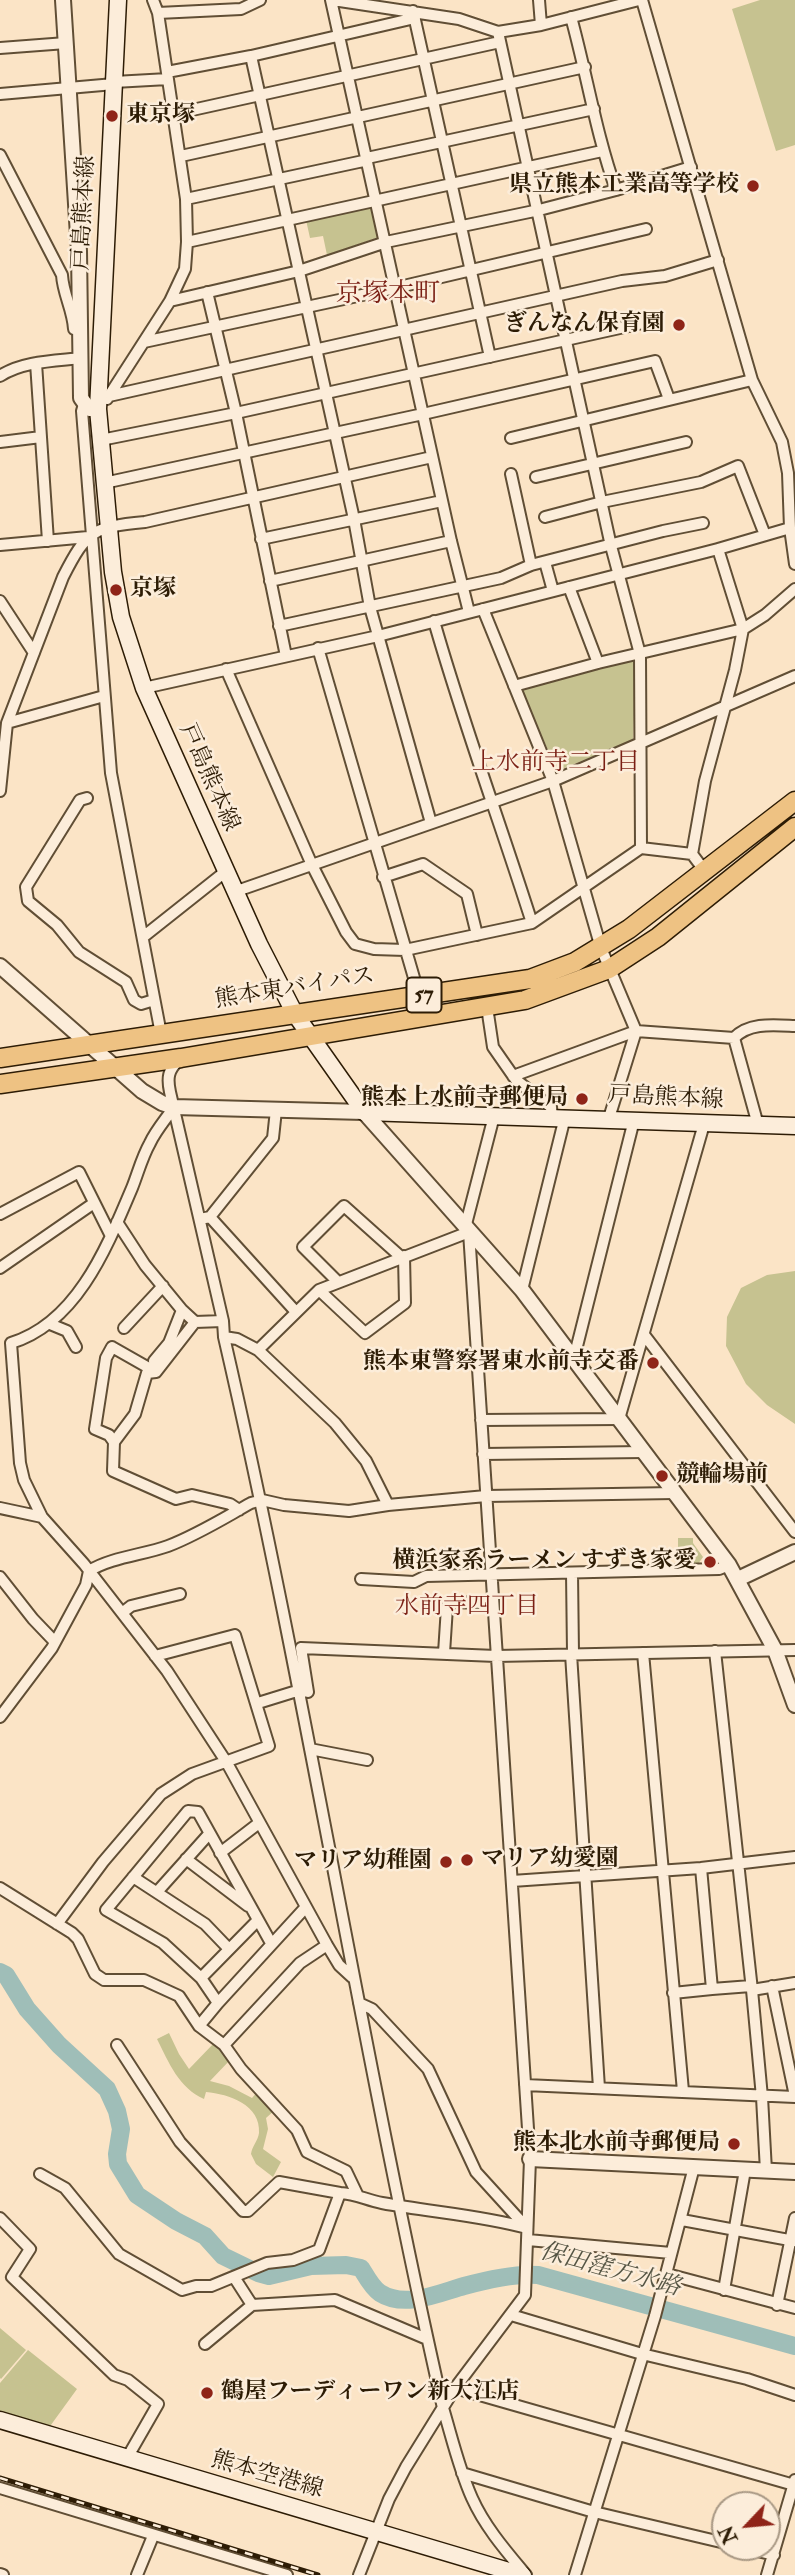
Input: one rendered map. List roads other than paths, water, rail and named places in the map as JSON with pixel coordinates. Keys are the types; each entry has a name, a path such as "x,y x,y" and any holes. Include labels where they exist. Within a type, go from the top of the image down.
{"highway":[{"name":"熊本東バイパス","path":"0,1058 530,979 575,962 601,948 670,900 704,870 795,801"},
{"name":"57","path":"0,1084 181,1058 525,1000 609,969 658,937 795,827"}],"main road":[{"name":"戸島熊本線","path":"118,0 97,403 108,526 121,617 144,688 225,872 295,1014 364,1112 795,1126"},
{"name":"熊本空港線","path":"0,2420 524,2575"}],"street":[{"path":"63,0 79,251 81,398 97,403"},
{"path":"97,403 144,342 170,301 185,269 186,199 181,156 158,13 153,0"},
{"path":"158,13 241,9 260,0"},
{"path":"470,612 413,373 332,0 459,19 499,37"},
{"path":"539,0 541,25"},
{"path":"174,114 424,59 640,0 752,380 782,442 788,473 790,528 795,564"},
{"path":"0,94 168,76 414,14"},
{"path":"414,14 490,357"},
{"path":"571,17 585,67 602,151 616,190"},
{"path":"499,37 611,546 640,654 641,848"},
{"path":"0,48 66,43"},
{"path":"251,56 354,519 370,607 430,823"},
{"path":"181,156 585,67"},
{"path":"186,199 594,109"},
{"path":"187,242 602,151"},
{"path":"0,155 4,172 62,275 73,316 75,344 81,358"},
{"path":"170,301 299,271 386,242 538,210 616,190 691,167"},
{"path":"144,342 395,288 646,229"},
{"path":"161,1034 111,773 82,411 97,403 226,370 316,352 622,281 665,276 718,260"},
{"path":"207,292 236,413 286,656"},
{"path":"101,440 236,413 647,321"},
{"path":"0,360 4,374 36,363 81,358"},
{"path":"104,483 655,361 669,400"},
{"path":"36,363 48,541"},
{"path":"511,438 752,380"},
{"path":"0,442 41,437"},
{"path":"536,477 686,442"},
{"path":"0,545 90,535 108,526 145,522 432,457"},
{"path":"545,517 602,502 701,482 738,466 765,535"},
{"path":"511,474 531,565"},
{"path":"261,539 442,500"},
{"path":"279,626 501,578 531,565 704,523"},
{"path":"144,688 378,636 620,575 790,528"},
{"path":"0,791 7,723 63,577 90,535"},
{"path":"270,580 451,541"},
{"path":"692,854 705,781 743,629 718,549"},
{"path":"545,562 553,591"},
{"path":"569,587 598,663"},
{"path":"514,686 743,629 765,615 795,589"},
{"path":"0,601 34,653"},
{"path":"483,609 553,781 601,948 636,1031 609,1118"},
{"path":"434,621 459,708 532,923"},
{"path":"318,648 419,995"},
{"path":"226,669 312,865 346,932 355,944 389,951 405,950 532,923 641,848 692,854 704,870"},
{"path":"234,891 553,781 795,677"},
{"path":"7,723 104,696"},
{"path":"88,798 79,800 26,887 29,901 50,918 79,952 126,982 134,1000 141,1003 154,1000"},
{"path":"383,877 424,864 467,894 477,935"},
{"path":"143,937 225,872"},
{"path":"0,966 142,1091 162,1103 174,1107 364,1112 522,1290 729,1565 775,1650 795,1705"},
{"path":"487,1007 493,1047 513,1076 551,1107 558,1117 522,1290"},
{"path":"734,1038 740,1031 768,1024 795,1026"},
{"path":"513,1076 636,1031 734,1038"},
{"path":"734,1038 758,1125"},
{"path":"181,1058 171,1068 167,1080 205,1218 224,1337 262,1500 300,1690 352,1977 427,2339 443,2408 473,2501 496,2540 524,2575"},
{"path":"0,1336 11,1343 25,1339 50,1324 79,1292 111,1236 150,1143 174,1107"},
{"path":"205,1218 273,1138 276,1110"},
{"path":"359,2575 374,2531 389,2499 455,2389 525,2295 530,2159 467,1230 494,1116"},
{"path":"575,1359 634,1120"},
{"path":"620,1419 704,1125"},
{"path":"0,1214 79,1172 111,1236"},
{"path":"0,1268 94,1203"},
{"path":"319,1290 365,1333 405,1303 407,1296 403,1256 344,1206 303,1247 338,1282"},
{"path":"205,1218 296,1312"},
{"path":"117,1222 145,1265 195,1322"},
{"path":"258,1350 319,1290 467,1230"},
{"path":"124,1328 163,1286"},
{"path":"155,1366 169,1343 183,1310"},
{"path":"223,1321 195,1322 147,1373 135,1414 114,1442 113,1471 176,1499 192,1495 230,1504 239,1510"},
{"path":"50,1324 67,1331 76,1347"},
{"path":"645,1336 795,1532"},
{"path":"224,1337 237,1339 258,1350 316,1405 356,1447 378,1480 388,1505"},
{"path":"11,1343 20,1462 24,1480 42,1517 89,1571 155,1656 227,1763 305,1908 339,1965 352,1977"},
{"path":"114,1442 109,1435 95,1429 106,1358 112,1347 155,1366"},
{"path":"481,1420 620,1419"},
{"path":"483,1454 644,1452"},
{"path":"0,1717 55,1642 86,1585 89,1571 100,1564 171,1545 262,1500 284,1505 349,1511 486,1496 675,1493"},
{"path":"0,1507 42,1517"},
{"path":"738,1580 795,1552"},
{"path":"361,1579 414,1582 426,1576 719,1569 729,1565"},
{"path":"572,1573 572,1653 599,2088"},
{"path":"0,1577 55,1642"},
{"path":"122,1613 131,1606 180,1594"},
{"path":"444,1653 447,1607 450,1602 485,1603"},
{"path":"57,1924 103,1862 160,1794 192,1774 270,1746 235,1635 155,1656"},
{"path":"258,1703 300,1690 308,1692 301,1648 496,1656 795,1650"},
{"path":"715,1651 752,1988 766,2171"},
{"path":"643,1653 683,2091"},
{"path":"310,1749 367,1760"},
{"path":"218,2003 201,1978 163,1943 106,1910 188,1811 198,1812 271,1943"},
{"path":"220,1853 259,1824"},
{"path":"157,1892 209,1834"},
{"path":"512,1881 701,1868 795,1857"},
{"path":"186,1859 251,1907"},
{"path":"701,1868 712,1989"},
{"path":"133,1877 205,1924 229,1949"},
{"path":"0,1888 78,1939 95,1974 104,1980 144,1980 162,1987 182,2000 199,2026 224,2045 241,2069 297,2130 307,2152 346,2171 357,2194"},
{"path":"199,2026 305,1908"},
{"path":"201,1978 258,1920"},
{"path":"224,2045 300,1963 327,1945"},
{"path":"673,1993 795,1983"},
{"path":"525,2085 762,2097 795,2096 772,1986"},
{"path":"359,2003 372,2009 428,2069 476,2172 527,2234"},
{"path":"117,2045 180,2142 243,2211 248,2211 279,2182 357,2194 378,2203 503,2221 527,2234 670,2253"},
{"path":"530,2159 795,2172"},
{"path":"575,2575 655,2316 694,2167"},
{"path":"724,2290 746,2170"},
{"path":"40,2174 65,2188 119,2254 182,2290 211,2286 267,2263 293,2260 319,2250 340,2193"},
{"path":"0,2218 30,2249 12,2277 114,2375 128,2380 158,2404 127,2458"},
{"path":"778,2305 793,2241 795,2218"},
{"path":"682,2220 793,2241"},
{"path":"667,2274 795,2308"},
{"path":"234,2277 252,2305"},
{"path":"205,2344 252,2305 335,2300 427,2339"},
{"path":"512,2315 642,2354 747,2379 795,2395"},
{"path":"455,2389 794,2483 781,2530"},
{"path":"462,2473 594,2512 711,2540"},
{"path":"0,2488 287,2575"},
{"path":"137,2575 153,2536"}],"waterway":[{"name":"保田窪方水路","path":"0,1972 6,1975 27,2009 59,2045 107,2089 117,2111 121,2129 118,2164 137,2195 176,2221 205,2236 223,2256 258,2273 269,2276 311,2266 346,2265 361,2268 377,2291 400,2300 422,2298 501,2278 538,2275 795,2346"}],"railway":[{"path":"0,2478 318,2575"}],"place":[{"name":"東京塚","path":"112,116"},
{"name":"県立熊本工業高等学校","path":"753,186"},
{"name":"ぎんなん保育園","path":"679,325"},
{"name":"京塚","path":"116,590"},
{"name":"熊本上水前寺郵便局","path":"582,1099"},
{"name":"熊本東警察署東水前寺交番","path":"653,1363"},
{"name":"競輪場前","path":"662,1476"},
{"name":"横浜家系ラーメン すずき家愛","path":"710,1562"},
{"name":"マリア幼愛園","path":"467,1860"},
{"name":"マリア幼稚園","path":"446,1862"},
{"name":"熊本北水前寺郵便局","path":"734,2144"},
{"name":"鶴屋フーディーワン新大江店","path":"207,2393"}],"district":[{"name":"京塚本町","path":"388,295"},
{"name":"上水前寺二丁目","path":"556,764"},
{"name":"水前寺四丁目","path":"467,1608"}]}
